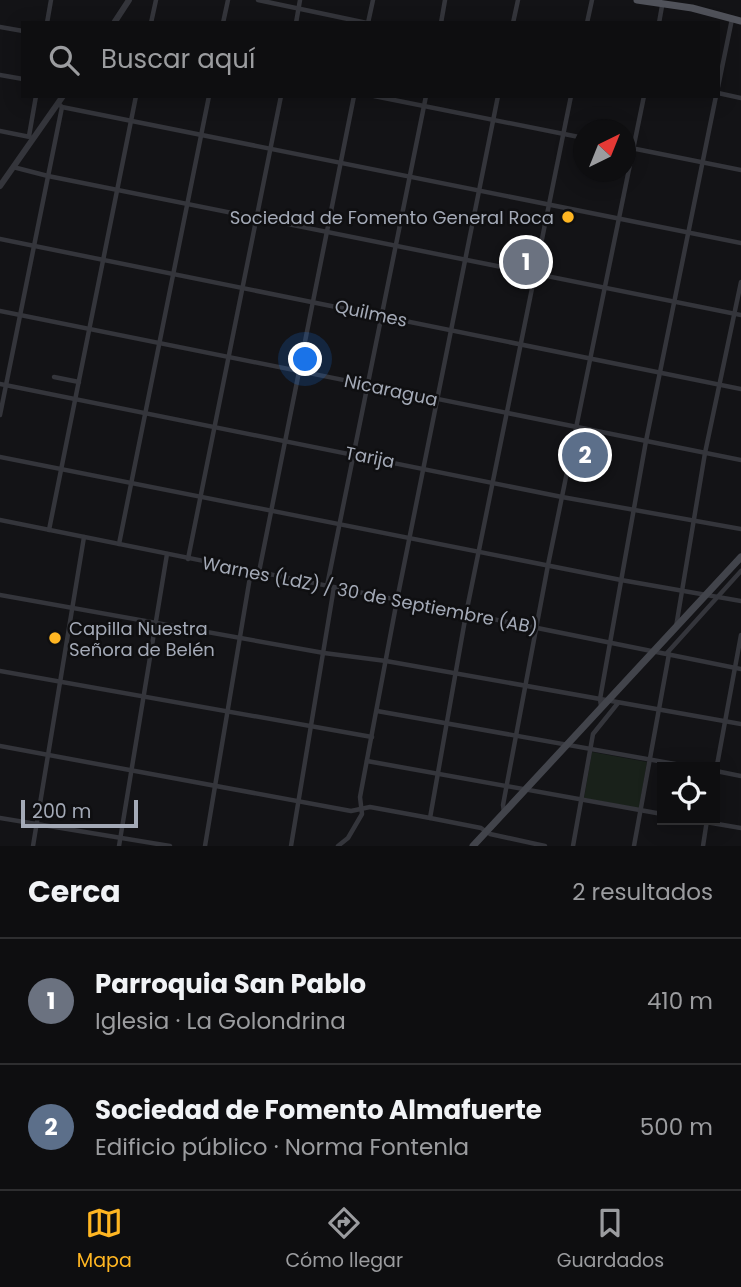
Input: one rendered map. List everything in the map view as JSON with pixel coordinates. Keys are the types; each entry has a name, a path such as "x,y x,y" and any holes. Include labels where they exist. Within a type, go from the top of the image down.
{"main road":[{"path":"637,0 662,6 693,4 741,21"},
{"path":"473,846 603,702 741,557"}],"street":[{"path":"47,21 51,0"},
{"path":"151,21 156,0"},
{"path":"223,21 228,0"},
{"path":"258,0 358,21"},
{"path":"296,21 300,0"},
{"path":"368,21 373,0"},
{"path":"441,21 445,0"},
{"path":"513,21 518,0"},
{"path":"587,21 592,0"},
{"path":"115,21 127,1"},
{"path":"659,21 662,6"},
{"path":"720,77 732,19"},
{"path":"0,27 21,31"},
{"path":"0,75 21,79"},
{"path":"720,96 741,99"},
{"path":"31,138 36,98"},
{"path":"0,415 3,384 20,316 62,98"},
{"path":"49,530 136,98"},
{"path":"120,544 209,98"},
{"path":"188,559 281,98"},
{"path":"259,572 354,98"},
{"path":"384,98 573,136"},
{"path":"327,586 426,98"},
{"path":"338,846 348,838 363,813 360,809 367,761 397,600 498,98"},
{"path":"430,818 466,614 571,98"},
{"path":"636,135 644,98"},
{"path":"603,702 609,643 633,510 716,98"},
{"path":"1,182 31,138 60,105"},
{"path":"60,105 741,243"},
{"path":"0,131 31,138"},
{"path":"636,150 741,170"},
{"path":"13,167 738,315"},
{"path":"504,813 548,565 626,182"},
{"name":"Quilmes","path":"0,239 741,390"},
{"path":"676,627 705,453 719,385 738,315 741,282"},
{"name":"Nicaragua","path":"0,311 741,460"},
{"path":"54,377 79,382"},
{"name":"Tarija","path":"3,384 562,497 741,529"},
{"path":"0,457 621,580 741,601"},
{"name":"Warnes (LdZ) / 30 de Septiembre (AB)","path":"0,521 738,668"},
{"path":"33,846 84,537"},
{"path":"119,846 167,554"},
{"path":"205,846 251,571"},
{"path":"635,846 668,654 741,571"},
{"path":"291,846 334,587"},
{"path":"0,595 741,724"},
{"path":"717,762 738,668 741,635"},
{"path":"0,671 372,737"},
{"path":"573,846 594,731 618,702"},
{"path":"377,711 662,762"},
{"path":"0,746 351,811 370,807 430,818 481,828 490,835 519,844 545,846"},
{"path":"367,761 657,813"},
{"path":"720,774 741,776"},
{"path":"0,818 170,846"},
{"path":"720,824 741,828"},
{"path":"703,846 706,825"}],"shaded area":[{"path":"592,752 647,762 639,808 584,798"}],"place":[{"name":"Sociedad de Fomento General Roca","path":"568,217"},
{"name":"Parroquia San Pablo","path":"526,262"},
{"name":"Sociedad de Fomento Almafuerte","path":"585,455"},
{"name":"Capilla Nuestra Señora de Belén","path":"55,638"}]}
